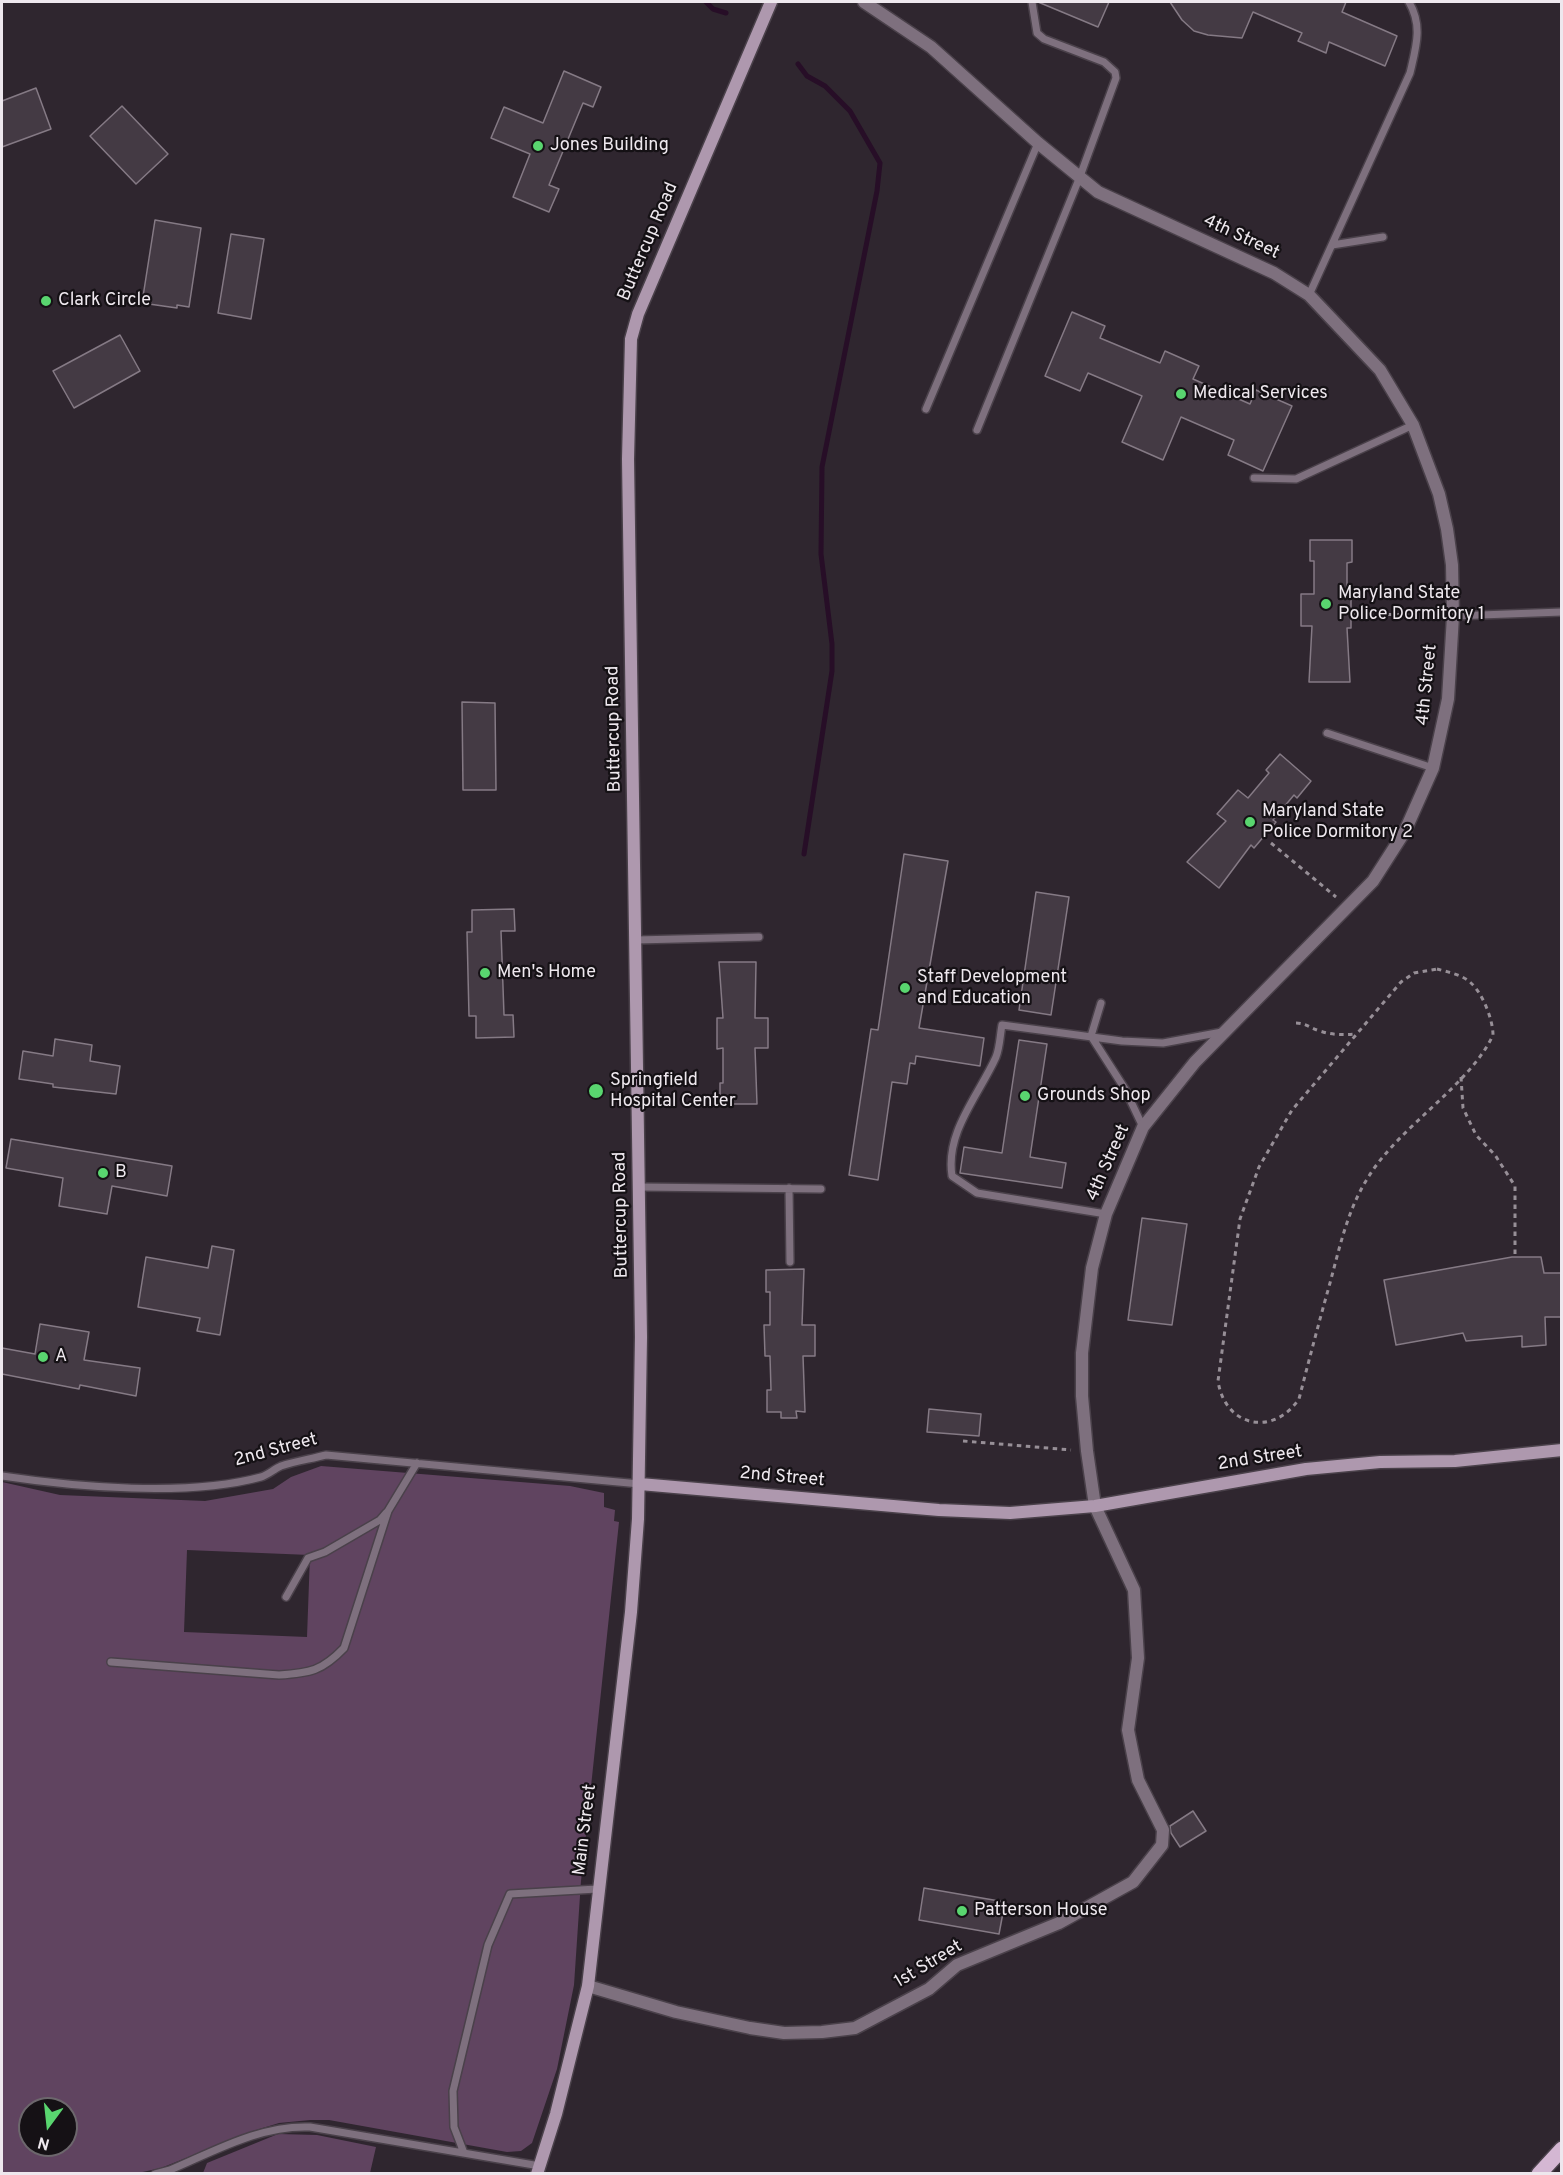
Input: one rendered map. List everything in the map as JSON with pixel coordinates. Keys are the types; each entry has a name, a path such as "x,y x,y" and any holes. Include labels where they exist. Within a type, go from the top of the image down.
{"main road":[{"path":"1539,2174 1562,2150"}],"street":[{"name":"Buttercup Road","path":"640,1484 639,1187 628,459 631,339 638,314 771,2"},
{"name":"4th Street","path":"864,2 931,47 1079,179 1098,192 1274,273 1309,295 1380,370 1413,425 1439,494 1447,529 1452,565 1453,616 1448,699 1433,768 1405,831 1373,881 1349,908 1194,1062 1143,1127 1107,1214 1092,1268 1085,1308 1082,1396 1095,1506"},
{"name":"2nd Street","path":"640,1484 939,1510 1010,1513 1095,1506 1306,1469 1380,1462 1455,1461 1562,1450"},
{"name":"Main Street","path":"538,2170 579,2031 588,1986 597,1889 631,1612 640,1484"},
{"name":"1st Street","path":"588,1986 676,2012 750,2028 784,2033 855,2028 929,1989 957,1965 1059,1923 1133,1882 1162,1845 1163,1830 1138,1780 1128,1730 1138,1658 1134,1590 1095,1506"}],"lane":[{"path":"977,430 1079,179 1116,78 1115,72 1104,62 1044,39 1038,33 1032,2"},
{"path":"1309,295 1410,73 1418,42 1419,25 1409,2"},
{"path":"926,409 1038,143"},
{"path":"1332,245 1383,237"},
{"path":"1254,478 1296,479 1413,425"},
{"path":"1453,616 1562,612"},
{"path":"1327,733 1433,768"},
{"path":"636,940 759,937"},
{"path":"1101,1003 1091,1036 1125,1089 1143,1127"},
{"path":"1107,1214 977,1193 952,1176 949,1161 952,1142 997,1054 1002,1025 1163,1043 1225,1031"},
{"path":"639,1187 821,1189"},
{"path":"789,1188 790,1262"},
{"name":"2nd Street","path":"2,1476 43,1482 143,1487 218,1485 262,1476 280,1467 326,1455 640,1484"},
{"path":"286,1597 308,1558 325,1552 380,1520 388,1511 417,1463"},
{"path":"111,1662 279,1675 305,1673 327,1665 344,1648 388,1511"},
{"path":"464,2153 454,2127 453,2091 488,1945 510,1894 597,1889"},
{"path":"155,2174 170,2170 262,2131 288,2126 309,2127 464,2153 538,2170"}],"path":[{"path":"1351,614 1453,616"},
{"path":"1271,843 1349,908"},
{"path":"1437,969 1453,973 1472,984 1484,1002 1493,1028 1487,1048 1396,1142 1369,1175 1358,1196 1342,1239 1299,1399 1282,1418 1266,1423 1245,1419 1227,1406 1221,1395 1218,1381 1240,1219 1252,1182 1271,1143 1292,1110 1355,1034 1401,982 1414,973 1437,969"},
{"path":"1296,1023 1306,1023 1316,1029 1336,1035 1355,1034"},
{"path":"1461,1077 1463,1108 1476,1135 1496,1155 1515,1186 1515,1257"},
{"path":"963,1441 1087,1451"}],"shaded area":[{"path":"321,1466 570,1486 604,1493 604,1507 615,1510 614,1521 619,1522 581,1881 574,1985 557,2069 532,2143 521,2151 507,2152 329,2120 310,2120 279,2123 253,2131 161,2168 138,2173 2,2173 2,1482 60,1495 205,1501 273,1489 291,1477","holes":["187,1550 310,1555 307,1637 184,1632"]},
{"path":"278,2134 317,2135 376,2147 370,2173 203,2173 207,2163"}],"building":[{"path":"1038,2 1109,2 1098,27"},
{"path":"1170,2 1346,2 1342,12 1397,36 1385,66 1329,42 1326,53 1298,41 1302,33 1253,12 1242,38 1208,35 1194,31 1182,20"},
{"name":"Jones Building","path":"564,71 601,87 593,107 583,103 549,185 559,189 549,212 513,197 530,154 491,138 504,107 543,123"},
{"path":"36,88 51,129 2,147 2,101"},
{"path":"122,106 168,154 136,184 90,136"},
{"path":"155,220 201,228 189,307 177,305 177,308 142,303"},
{"path":"231,234 264,239 251,319 218,313"},
{"name":"Medical Services","path":"1072,312 1105,326 1100,338 1160,363 1165,351 1199,366 1193,379 1250,404 1256,390 1292,406 1263,471 1228,455 1234,440 1181,417 1163,460 1122,442 1142,396 1088,373 1080,391 1045,376"},
{"path":"120,335 140,371 74,408 53,371"},
{"name":"Maryland State Police Dormitory 1","path":"1310,540 1352,540 1352,562 1347,563 1347,595 1351,595 1351,628 1347,628 1350,682 1309,682 1312,626 1301,626 1301,594 1314,594 1314,561 1310,561"},
{"path":"462,702 495,703 496,790 463,790"},
{"name":"Maryland State Police Dormitory 2","path":"1280,754 1311,781 1297,798 1294,795 1273,820 1276,822 1254,848 1251,845 1219,888 1187,862 1226,821 1217,814 1238,790 1248,798 1269,773 1266,770"},
{"name":"Staff Development and Education","path":"904,854 948,861 919,1028 984,1038 980,1066 916,1056 915,1064 910,1063 907,1084 892,1082 878,1180 849,1175 871,1029 878,1030"},
{"path":"1036,892 1069,897 1051,1015 1019,1010"},
{"name":"Men's Home","path":"514,909 515,931 501,931 504,1015 513,1015 514,1037 476,1038 476,1016 469,1016 467,932 472,932 472,910"},
{"path":"719,962 756,962 755,1018 768,1018 768,1048 755,1048 757,1104 720,1104 720,1083 723,1083 723,1048 717,1049 717,1018 723,1018"},
{"path":"55,1039 92,1045 90,1061 120,1066 116,1094 53,1087 53,1084 19,1079 23,1051 53,1056"},
{"name":"Grounds Shop","path":"1019,1040 1047,1044 1030,1157 1066,1163 1062,1188 960,1173 964,1147 1002,1153"},
{"name":"B","path":"11,1139 172,1166 167,1196 112,1186 107,1214 59,1206 63,1178 6,1168"},
{"path":"1142,1218 1187,1224 1172,1325 1128,1320"},
{"path":"212,1246 234,1250 220,1335 197,1331 200,1318 138,1307 146,1257 208,1268"},
{"path":"1512,1257 1541,1257 1544,1273 1562,1273 1562,1317 1545,1317 1546,1345 1522,1347 1522,1336 1466,1341 1463,1333 1396,1345 1384,1280"},
{"path":"804,1269 802,1325 815,1325 815,1356 803,1356 805,1412 796,1411 797,1418 781,1418 781,1412 767,1412 767,1390 771,1390 770,1356 765,1356 764,1325 770,1325 770,1292 766,1292 766,1270"},
{"name":"A","path":"40,1324 89,1332 84,1360 140,1368 136,1396 80,1385 79,1389 2,1374 2,1348 35,1354"},
{"path":"929,1409 981,1414 979,1436 927,1432"},
{"path":"1193,1811 1206,1831 1180,1847 1171,1833 1170,1826"},
{"name":"Patterson House","path":"924,1888 1005,1902 999,1934 919,1920"}],"waterway":[{"path":"706,2 713,9 726,13"},
{"path":"798,64 807,76 825,86 850,111 880,163 877,191 822,467 821,554 832,644 832,671 804,854"}],"place":[{"name":"Jones Building","path":"538,146"},
{"name":"Clark Circle","path":"46,301"},
{"name":"Medical Services","path":"1181,394"},
{"name":"Maryland State Police Dormitory 1","path":"1326,604"},
{"name":"Maryland State Police Dormitory 2","path":"1250,822"},
{"name":"Men's Home","path":"485,973"},
{"name":"Staff Development and Education","path":"905,988"},
{"name":"Springfield Hospital Center","path":"596,1091"},
{"name":"Grounds Shop","path":"1025,1096"},
{"name":"B","path":"103,1173"},
{"name":"A","path":"43,1357"},
{"name":"Patterson House","path":"962,1911"}]}
